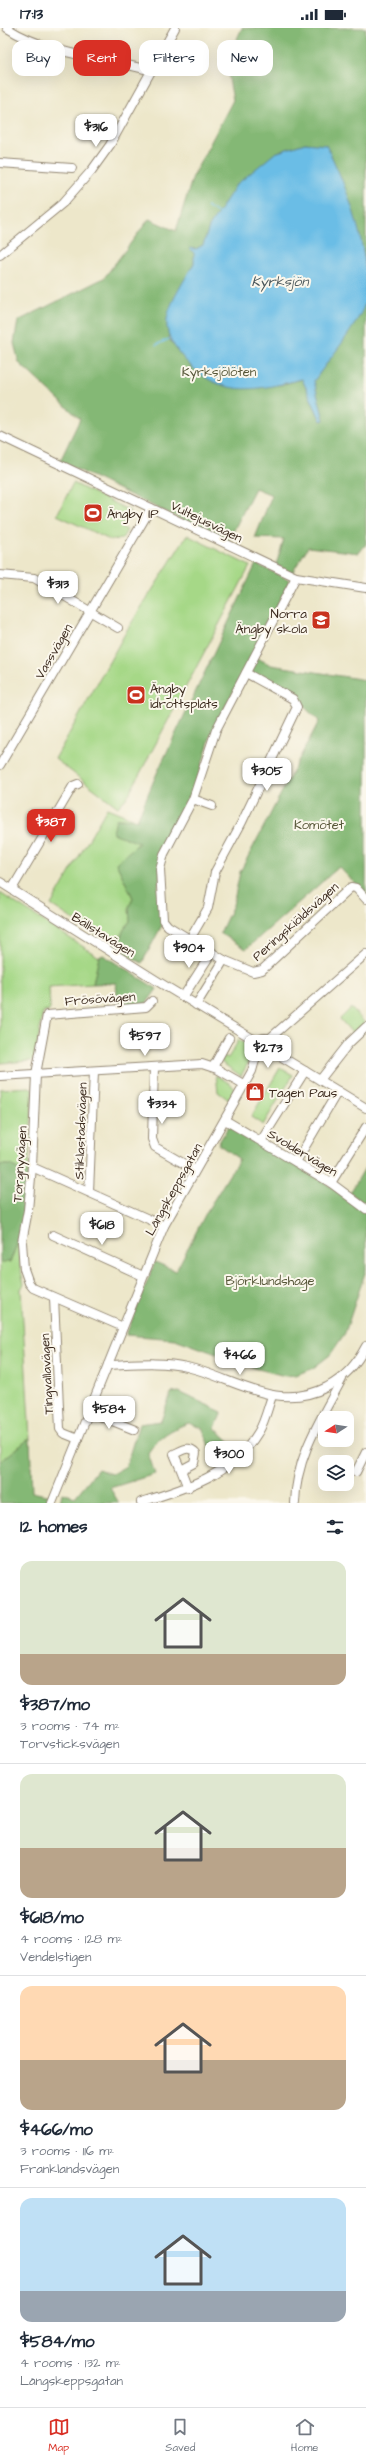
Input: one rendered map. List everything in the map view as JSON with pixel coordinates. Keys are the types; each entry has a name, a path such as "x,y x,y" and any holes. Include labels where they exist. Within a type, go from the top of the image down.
{"street":[{"path":"7,28 26,38 65,50 139,68"},
{"path":"169,40 175,28"},
{"path":"0,255 63,203 92,170 110,145 149,76"},
{"path":"0,163 72,168"},
{"name":"Vultejusvägen","path":"0,436 296,577 366,588"},
{"name":"Vassvägen","path":"0,765 89,611 151,508"},
{"path":"0,575 34,578 118,628"},
{"name":"Peringskiöldsvägen","path":"296,577 216,730 193,799 164,854 160,869 163,920 168,926 224,960 244,971 252,972 262,970 351,887 356,888 366,899"},
{"path":"190,939 208,908 215,872 242,822 297,707 293,699 246,673"},
{"path":"12,889 73,786 78,784"},
{"path":"193,799 212,806"},
{"name":"Bällstavägen","path":"0,882 196,1005 258,1046 262,1054 270,1052 305,1071 366,1108"},
{"path":"183,997 212,952"},
{"path":"269,1040 366,954"},
{"path":"196,1005 224,960"},
{"name":"Frösövägen","path":"47,1015 146,1007 152,1001"},
{"name":"Torgnyvägen","path":"47,1015 36,1074 32,1167 28,1210 22,1242 24,1269 34,1288 123,1327"},
{"path":"320,1080 349,1043 366,1027"},
{"path":"213,1067 229,1038"},
{"path":"258,1046 264,1038 269,1040 273,1044 270,1052"},
{"name":"Långskeppsgatan","path":"52,1503 164,1226 245,1085 252,1071 258,1046"},
{"name":"Långskeppsgatan","path":"252,1071 270,1052"},
{"path":"0,1076 202,1064 213,1067 245,1085"},
{"path":"154,1067 152,1139 154,1147 195,1170"},
{"name":"Stiklastadsvägen","path":"89,1192 94,1070"},
{"path":"261,1141 305,1071"},
{"path":"296,1162 338,1091"},
{"name":"Svoldervägen","path":"225,1120 331,1183 366,1209"},
{"path":"331,1183 366,1127"},
{"path":"32,1167 164,1226"},
{"path":"53,1235 143,1276"},
{"name":"Tingvallavägen","path":"54,1298 60,1429 64,1433 78,1439"},
{"path":"295,1503 298,1470 309,1441 342,1379 355,1365 366,1346"},
{"path":"108,1365 142,1363 186,1366 272,1396 285,1398 317,1392 342,1379"},
{"path":"141,1502 188,1488 238,1456 260,1431 272,1396"},
{"path":"90,1412 135,1430"},
{"path":"356,1472 366,1452"},
{"path":"181,1470 188,1488"}],"green space":[{"name":"Kyrksjölöten","path":"242,28 366,28 366,262 354,217 344,188 326,146 305,143 275,153 219,214 209,227 203,245 196,249 194,263 167,318 169,339 191,367 280,385 302,379 321,421 324,420 314,381 355,322 366,301 366,544 359,553 308,547 292,573 276,565 284,539 255,538 272,495 255,488 228,542 60,461 80,419 19,363 14,343 18,321 104,278 149,219 176,231 193,176 233,100 228,76 273,76 273,40 237,40"},
{"name":"Ängby IP","path":"73,483 130,511 121,527 127,530 122,539 110,540 57,515"},
{"name":"Ängby idrottsplats","path":"187,535 250,566 128,796 118,807 55,759 127,630"},
{"path":"256,564 290,580 211,735 192,797 167,842 158,886 162,925 142,963 118,949 123,931 130,921 129,907 133,898 116,863 139,843 113,833 116,819 137,820 157,773"},
{"name":"Komötet","path":"257,658 271,665 366,680 366,895 339,867 246,949 220,933 233,905 240,872 319,721 290,693 249,672"},
{"path":"107,808 137,820 116,819 140,843 116,863 133,898 129,907 130,921 123,931 118,949 51,905"},
{"path":"0,893 99,957 93,984 49,987 50,1010 43,1012 35,1057 31,1061 0,1063"},
{"path":"103,955 157,989 146,1004 118,1006 116,983 93,984 99,957"},
{"path":"351,1008 366,1024 354,1035 340,1019"},
{"path":"239,1040 251,1048 253,1054 241,1076 221,1062 224,1056 228,1058"},
{"path":"280,1068 293,1075 263,1125 251,1117"},
{"path":"216,1075 232,1085 234,1090 229,1100 218,1092"},
{"path":"29,1087 33,1089 28,1174 10,1165 0,1165 0,1089"},
{"name":"Björklundshage","path":"229,1126 330,1186 366,1213 366,1270 345,1333 330,1355 312,1369 295,1375 285,1376 258,1369 175,1339 126,1335 155,1262 176,1271 207,1211 239,1159 218,1144"},
{"path":"0,1165 10,1165 28,1174 19,1239 10,1262 0,1262"},
{"path":"366,1166 366,1205 350,1193"},
{"path":"19,1239 20,1266 24,1284 21,1289 30,1438 0,1462 0,1262 10,1262"},
{"path":"179,1392 222,1412 215,1428 240,1451 216,1467 203,1429 189,1423 166,1434 156,1442 148,1453 155,1474 110,1488 119,1503 60,1503 62,1493 75,1497 98,1469 112,1474 126,1466 139,1424 161,1421 171,1393"},
{"path":"30,1438 32,1492 50,1496 45,1503 0,1503 0,1462"}],"water":[{"name":"Kyrksjön","path":"305,143 326,145 334,161 348,195 359,231 363,249 366,284 366,302 362,312 314,381 324,420 321,421 302,379 284,384 251,389 222,385 208,379 194,369 174,346 167,328 167,318 171,304 194,263 194,253 189,248 196,249 203,245 209,227 236,185 275,153"}],"waterway":[{"path":"207,206 219,214"},
{"path":"156,345 169,339"}],"place":[{"name":"Ängby IP","path":"93,513"},
{"name":"Norra Ängby skola","path":"321,620"},
{"name":"Ängby idrottsplats","path":"136,695"},
{"name":"Tagen Paus","path":"255,1092"}]}
